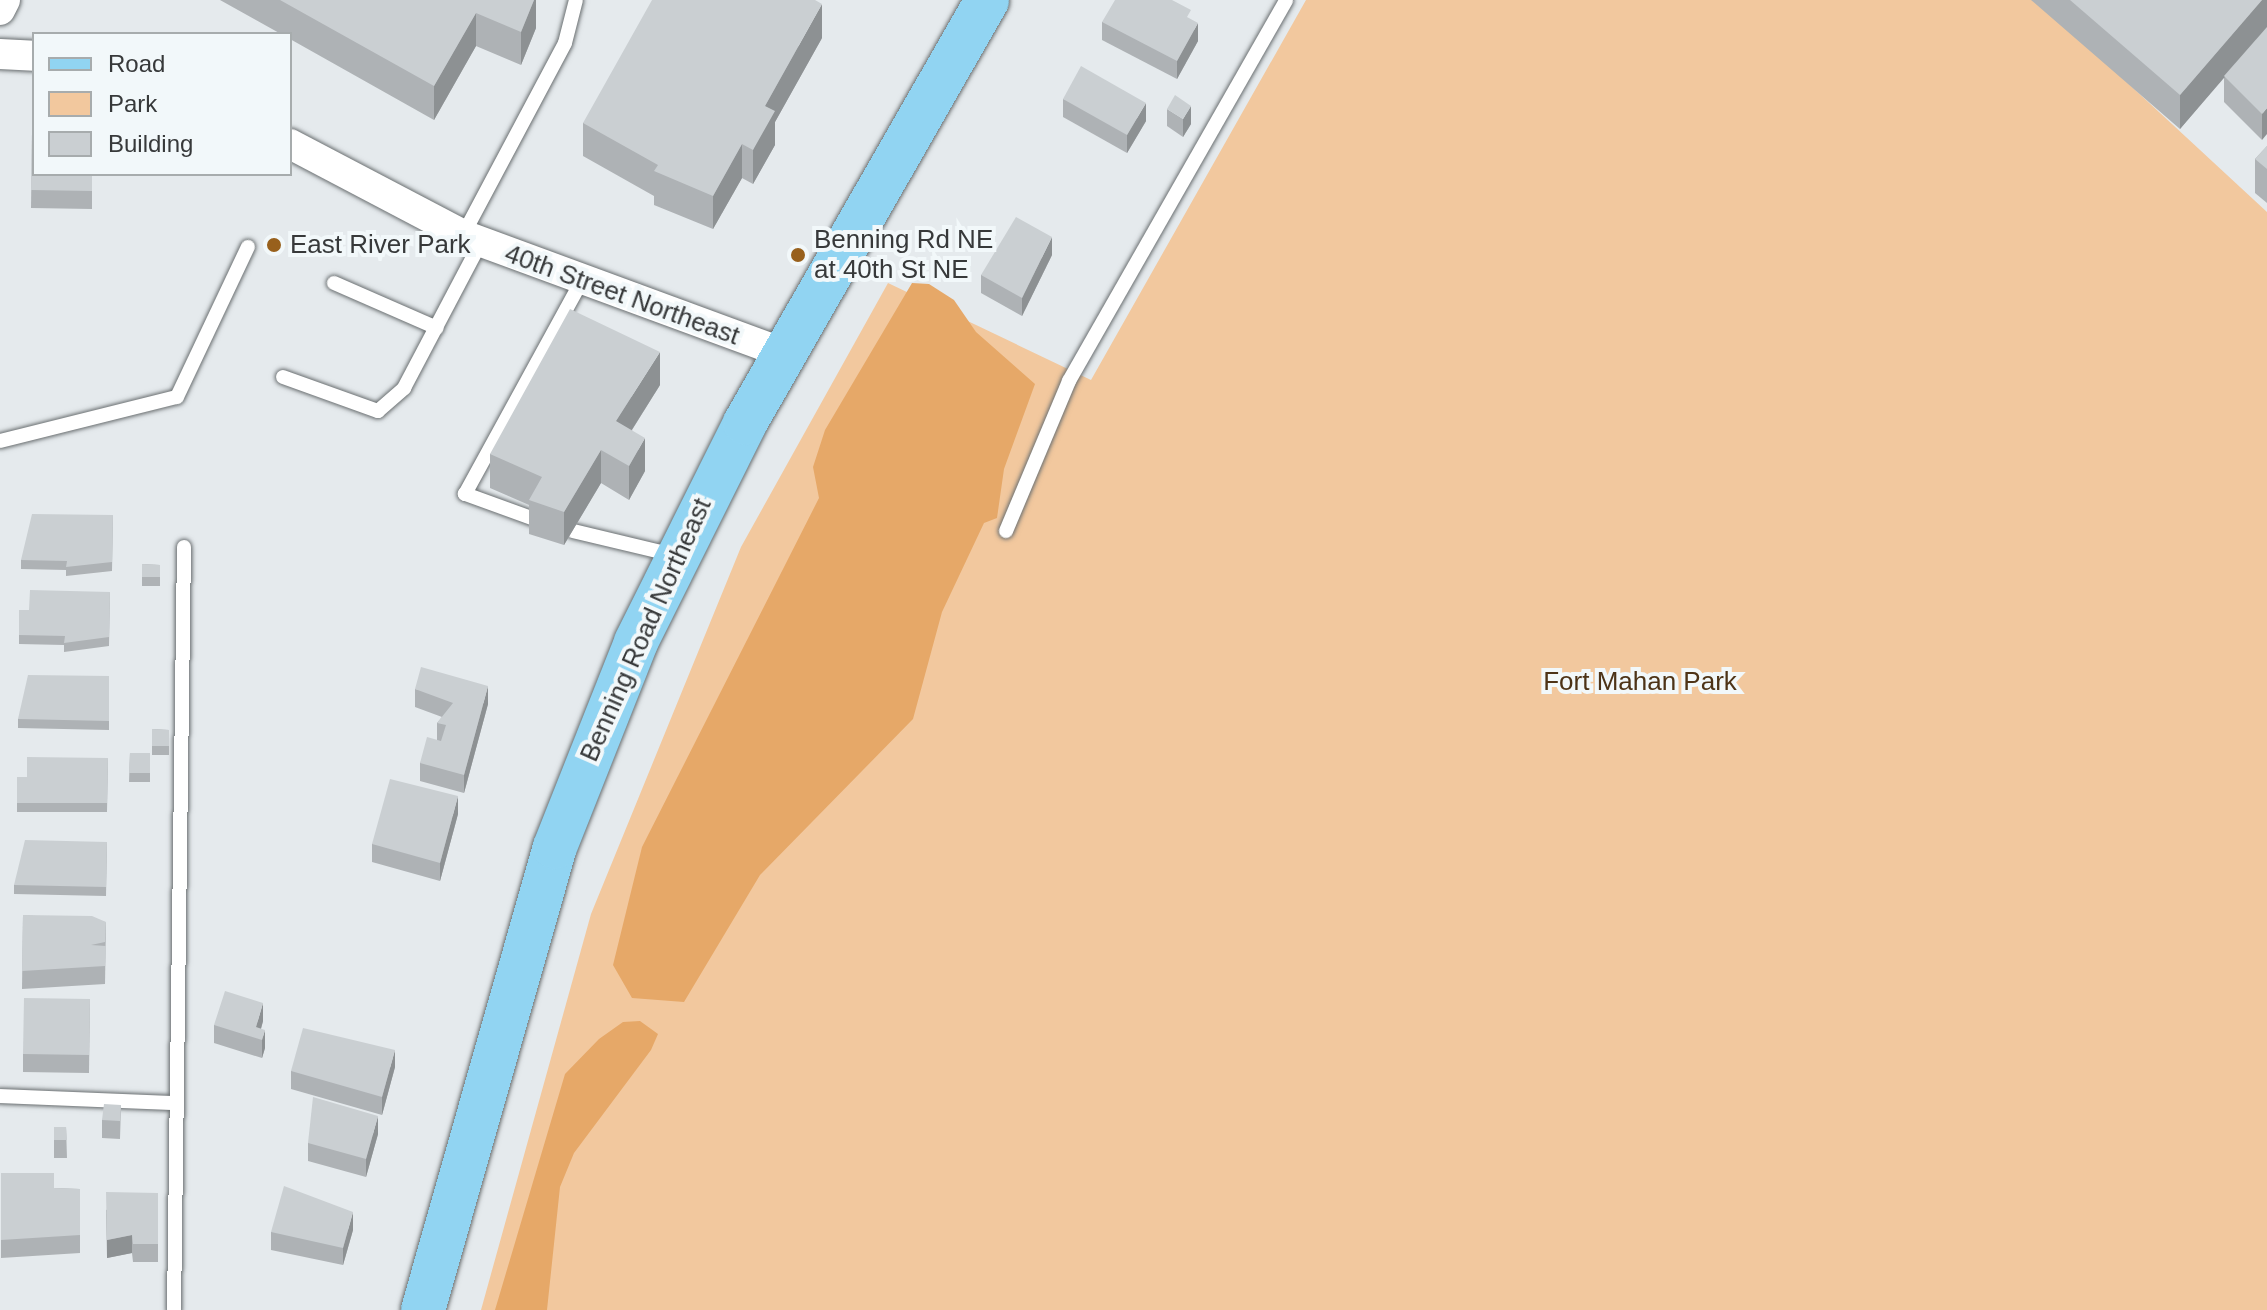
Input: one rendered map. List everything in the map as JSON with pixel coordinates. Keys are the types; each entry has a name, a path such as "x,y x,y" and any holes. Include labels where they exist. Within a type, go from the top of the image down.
{"main road":[{"name":"Benning Road Northeast","path":"423,1310 555,847 676,555 987,0"}],"street":[{"path":"0,10 5,0"},
{"path":"0,54 32,56"},
{"name":"40th Street Northeast","path":"292,145 472,238 580,284 786,354"}],"lane":[{"path":"283,377 378,411 404,388 437,328 472,238 565,43 576,0"},
{"path":"1006,531 1069,381 1286,0"},
{"path":"0,441 177,397 248,247"},
{"path":"334,283 437,328"},
{"path":"537,520 465,494 580,284"},
{"path":"573,531 676,555"},
{"path":"174,1310 184,547"},
{"path":"0,1096 177,1103"}],"green space":[{"name":"Fort Mahan Park","path":"1306,0 2038,0 2267,212 2267,1310 481,1310 591,914 741,547 888,283 1091,380"}],"shaded area":[{"path":"912,283 929,284 954,300 976,332 1035,384 1004,469 997,518 984,523 942,612 913,719 760,875 684,1002 632,998 613,965 642,847 819,498 813,467 825,430"},
{"path":"640,1021 658,1034 651,1050 574,1153 560,1187 547,1310 495,1310 565,1074 599,1039 623,1022"}],"building":[{"path":"280,0 534,0 521,32 476,13 434,86"},
{"path":"652,0 815,0 822,4 765,106 775,111 753,150 742,144 713,196 654,171 658,165 583,123"},
{"path":"1115,0 1172,0 1191,10 1187,17 1198,23 1177,61 1102,22"},
{"path":"2070,0 2262,0 2180,95"},
{"path":"2267,27 2267,108 2262,114 2224,76"},
{"path":"1081,66 1146,103 1127,135 1063,99"},
{"path":"1175,95 1191,106 1183,119 1167,109"},
{"path":"32,133 32,176 92,176 92,191 31,190"},
{"path":"2267,146 2267,169 2255,159"},
{"path":"1016,217 1052,237 1022,298 981,275"},
{"path":"570,309 660,352 616,421 645,438 629,466 601,450 564,512 529,500 542,477 490,454"},
{"path":"32,514 113,515 112,562 66,567 67,561 21,560"},
{"path":"142,564 160,565 160,577 142,577"},
{"path":"30,590 110,592 109,637 64,643 65,636 19,635 19,610 29,610"},
{"path":"421,667 488,686 464,775 420,763 427,737 441,741 446,725 437,723 453,703 415,689"},
{"path":"28,675 109,676 109,721 18,719"},
{"path":"152,729 169,730 169,746 152,746"},
{"path":"130,753 150,753 150,773 129,773"},
{"path":"27,757 108,758 107,803 17,803 17,777 27,777"},
{"path":"390,779 458,796 440,863 372,844"},
{"path":"25,840 107,842 106,887 14,885"},
{"path":"23,915 92,916 106,922 105,942 91,945 106,946 105,966 22,971"},
{"path":"225,991 263,1003 256,1027 265,1030 262,1040 214,1025"},
{"path":"24,998 90,999 89,1055 23,1054"},
{"path":"303,1028 395,1050 382,1097 291,1071"},
{"path":"313,1097 378,1116 366,1159 308,1143"},
{"path":"104,1104 121,1105 120,1121 102,1120"},
{"path":"54,1127 66,1127 67,1140 54,1140"},
{"path":"1,1173 54,1173 54,1188 80,1189 80,1235 1,1240"},
{"path":"284,1186 353,1212 343,1248 271,1232"},
{"path":"106,1192 158,1193 158,1244 133,1244 132,1235 107,1240"}],"place":[{"name":"East River Park","path":"274,245"},
{"name":"Benning Rd NE at 40th St NE","path":"798,255"}]}
